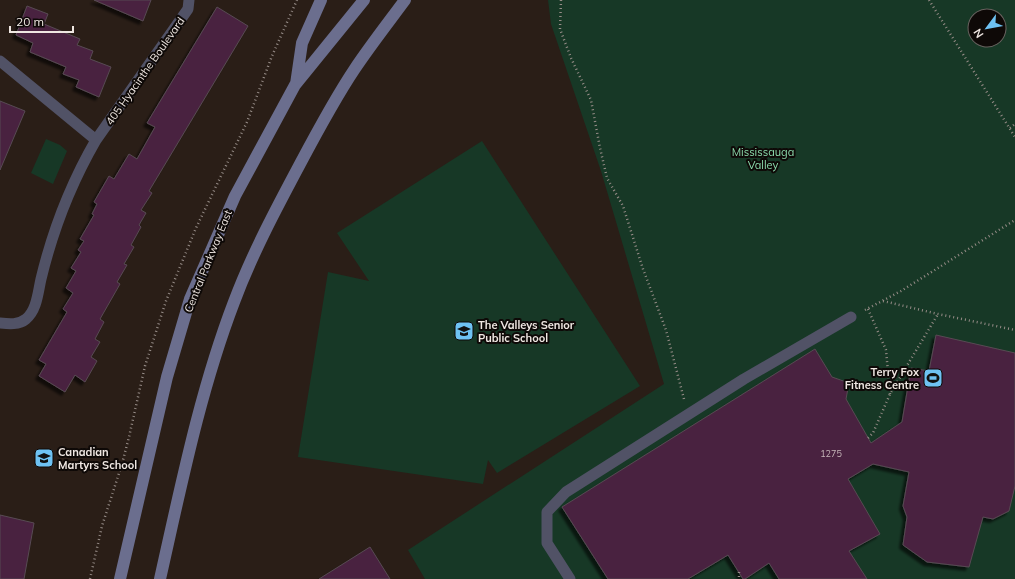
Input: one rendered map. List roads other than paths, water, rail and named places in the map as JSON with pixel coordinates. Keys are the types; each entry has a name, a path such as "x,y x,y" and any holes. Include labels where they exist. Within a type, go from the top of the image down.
{"street":[{"path":"296,85 302,43 321,0"},
{"name":"Central Parkway East","path":"120,579 167,377 190,299 235,196 296,85 364,0"},
{"path":"391,19 395,0"},
{"path":"160,579 199,410 218,346 248,268 280,200 330,108 354,70 405,0"}],"lane":[{"name":"405 Hyacinthe Boulevard","path":"0,323 16,324 26,318 35,305 46,258 61,210 86,158 96,140 188,10 189,0"},
{"path":"0,61 96,140"},
{"path":"570,579 547,543 547,512 566,492 744,379 851,317"}],"place":[{"name":"The Valleys Senior Public School","path":"464,331"},
{"name":"Terry Fox Fitness Centre","path":"933,378"},
{"name":"Canadian Martyrs School","path":"44,458"}],"park label":[{"name":"Mississauga Valley","path":"763,158"}]}
